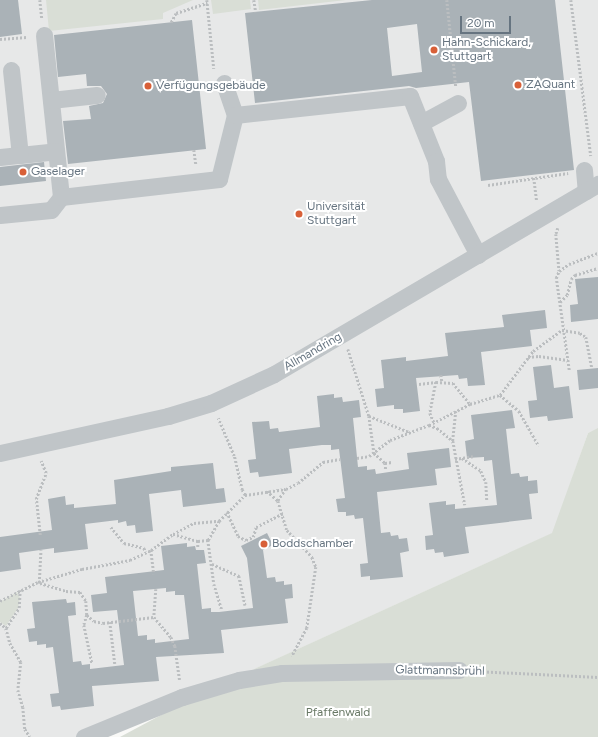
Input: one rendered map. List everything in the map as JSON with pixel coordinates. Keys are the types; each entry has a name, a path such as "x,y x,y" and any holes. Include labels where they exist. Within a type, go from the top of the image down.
{"street":[{"path":"0,215 51,210 61,197 44,35"},
{"path":"12,70 20,155"},
{"path":"61,197 219,178 235,115 224,83"},
{"path":"51,100 97,95"},
{"path":"235,115 410,96 436,161 438,179 478,255"},
{"path":"421,123 458,103"},
{"path":"0,157 56,151"},
{"path":"588,166 594,189"},
{"name":"Allmandring","path":"7,452 168,416 211,402 274,374 555,210 594,189"},
{"path":"0,440 11,444 7,452"},
{"name":"Glattmannsbrühl","path":"84,737 182,697 239,680 282,674 459,670"}],"path":[{"path":"254,0 256,12"},
{"path":"447,0 458,103"},
{"path":"488,186 588,166 571,0"},
{"path":"171,22 176,13 207,3"},
{"path":"555,210 559,225 556,234 559,271 555,287 560,302 562,330 569,370"},
{"path":"559,271 584,257 598,253"},
{"path":"560,302 567,294 571,279 575,275 598,268"},
{"path":"357,458 374,454 390,440 429,425 470,404 500,395 528,357 562,330 580,333 586,337 592,367"},
{"path":"348,348 369,416 374,454 384,463 386,470"},
{"path":"528,357 539,356 568,360"},
{"path":"441,375 442,381"},
{"path":"419,384 442,381 453,383 470,404"},
{"path":"434,422 430,414 436,382"},
{"path":"500,395 519,411 539,446"},
{"path":"211,402 234,456 242,490 246,496"},
{"path":"456,411 453,441 455,459 465,505"},
{"path":"369,416 410,432"},
{"path":"429,425 437,428 453,441"},
{"path":"455,459 473,456"},
{"path":"462,458 481,471 486,482 487,501"},
{"path":"222,610 214,584 208,540 226,512 246,496 267,491 286,489 298,483 323,462 340,459"},
{"path":"384,463 392,462"},
{"path":"40,535 36,499 46,473 44,468"},
{"path":"278,501 286,489"},
{"path":"267,491 278,501 287,530 312,556 316,567 307,628 282,674"},
{"path":"226,512 238,536 246,540 253,537 256,527 282,513"},
{"path":"0,601 20,590 82,569 130,560 151,550 173,534 194,523 219,521"},
{"path":"111,527 124,543 144,548 146,552"},
{"path":"173,534 198,542 208,540"},
{"path":"198,542 198,547"},
{"path":"39,583 41,550"},
{"path":"151,550 154,574"},
{"path":"212,564 239,576 244,605"},
{"path":"39,583 66,591 80,592 86,601 87,615 84,625 92,663"},
{"path":"156,589 154,617 171,637 175,646 182,697"},
{"path":"6,628 19,608 20,590"},
{"path":"87,615 94,621 110,622 154,617"},
{"path":"110,622 116,664"},
{"path":"0,623 6,628 10,643 21,662 18,690 23,708 25,729 30,737"},
{"name":"Glattmannsbrühl","path":"459,670 598,677"}],"shaded area":[{"name":"Universität Stuttgart","path":"0,0 598,0 598,429 588,433 553,533 105,737 0,737"}],"green space":[{"path":"46,0 193,0 163,13 163,19 49,31"},
{"path":"211,0 250,0 251,9 213,14"},
{"path":"258,0 346,0 259,10"},
{"name":"Pfaffenwald","path":"598,428 598,737 120,737 206,691 552,533 588,433"},
{"path":"17,592 20,598 18,608 6,626 0,622 0,602"}],"building":[{"path":"0,0 18,0 22,34 0,37"},
{"path":"372,0 555,0 574,170 481,181 469,82 416,88 409,86 255,103 245,13","holes":["417,24 422,72 392,76 387,28"]},
{"name":"Verfügungsgebäude","path":"192,20 206,149 68,164 63,121 91,119 89,106 103,103 107,94 101,86 87,86 86,74 58,77 54,35"},
{"name":"Gaselager","path":"44,162 46,181 0,186 0,167"},
{"path":"598,277 598,319 571,322 570,305 578,304 575,279"},
{"path":"545,310 547,328 530,330 532,346 481,352 485,385 468,386 467,378 459,379 458,375 416,378 420,411 403,413 403,409 394,409 394,405 377,407 375,389 384,388 381,360 406,357 406,361 448,356 445,333 504,327 502,315"},
{"path":"551,365 554,388 569,386 573,418 548,421 547,416 530,418 528,401 537,400 533,367"},
{"path":"598,368 598,388 579,390 577,370"},
{"path":"334,394 334,398 342,397 343,402 359,400 361,417 353,418 358,467 367,466 367,470 375,469 376,474 409,469 407,453 449,448 451,467 435,469 437,485 377,492 381,533 390,532 391,536 398,535 399,539 407,538 409,551 400,553 403,577 370,580 370,576 361,577 360,564 368,563 363,518 355,519 354,515 346,516 346,512 338,512 336,499 345,498 339,449 331,450 331,445 322,445 289,449 292,473 259,477 258,472 250,473 248,460 256,459 252,422 269,421 270,429 278,428 279,432 320,427 317,396"},
{"path":"512,410 515,428 506,429 511,474 519,473 520,477 528,476 528,481 537,480 538,493 529,494 532,519 465,527 469,553 444,557 443,552 435,553 434,549 426,550 425,536 433,535 429,503 446,501 446,505 455,504 455,509 497,505 492,460 484,461 484,457 467,458 465,441 474,439 471,415"},
{"path":"213,463 216,489 224,488 226,502 183,507 181,490 149,494 153,531 136,533 135,525 127,526 126,521 118,523 118,520 85,524 88,549 54,553 54,548 19,553 21,569 0,572 0,537 52,530 48,499 65,496 66,505 74,504 74,508 116,504 114,480 171,471 171,467"},
{"path":"267,533 273,545 263,550 267,578 275,577 276,582 284,581 284,585 292,584 293,598 285,599 288,623 221,630 224,653 156,657 159,681 92,686 94,706 61,710 60,706 52,707 50,694 59,693 53,647 46,648 46,644 37,645 37,641 29,642 27,629 35,628 32,602 66,599 67,603 75,602 76,615 68,616 73,662 81,661 82,665 90,664 90,669 124,665 117,610 93,612 91,595 107,593 105,577 164,570 161,546 187,543 187,547 195,546 196,550 204,550 206,563 197,564 202,609 211,608 211,612 219,612 253,608 247,558 241,546","holes":["166,588 166,592 175,591 175,595 184,595 189,639 155,643 155,639 147,640 147,635 138,636 133,591"]}],"place":[{"name":"Hahn-Schickard, Stuttgart","path":"434,50"},
{"name":"ZAQuant","path":"518,85"},
{"name":"Verfügungsgebäude","path":"148,86"},
{"name":"Gaselager","path":"23,172"},
{"name":"Universität Stuttgart","path":"299,214"},
{"name":"Boddschamber","path":"264,544"}]}
